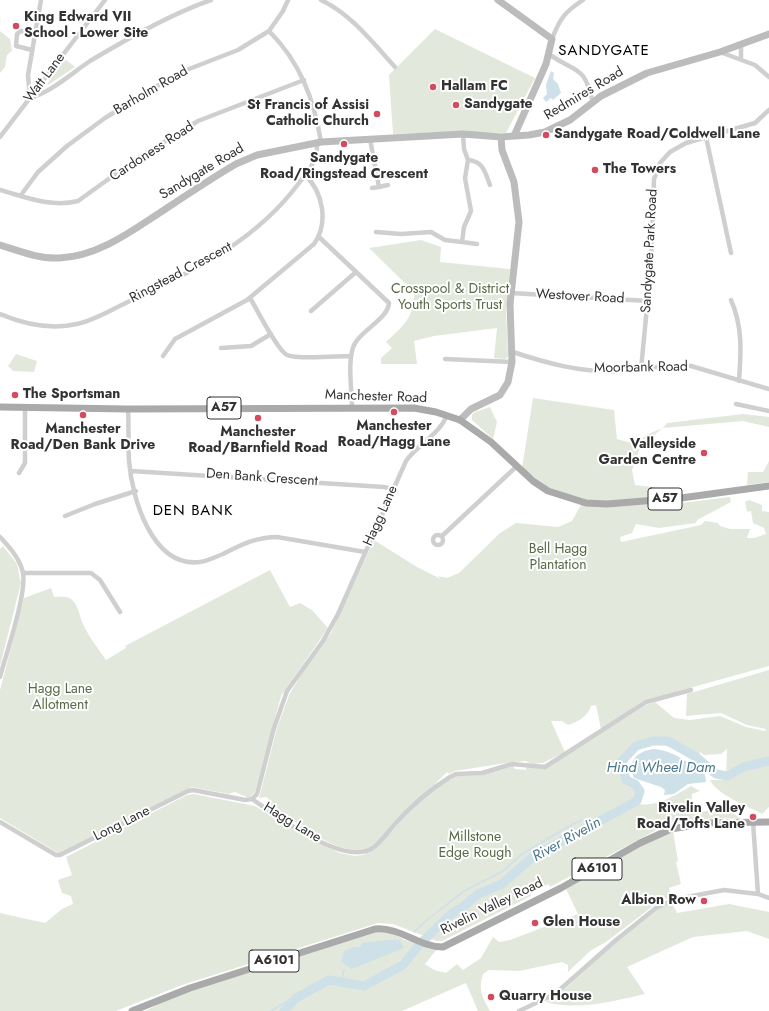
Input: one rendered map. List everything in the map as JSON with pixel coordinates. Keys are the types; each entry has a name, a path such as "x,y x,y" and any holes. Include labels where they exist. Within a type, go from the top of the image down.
{"main road":[{"name":"Manchester Road","path":"0,406 25,408 128,409 414,408 447,415 460,420 491,442 533,481 548,491 565,498 586,503 607,504 682,498 769,486"},
{"name":"Rivelin Valley Road","path":"132,1011 190,988 375,928 389,928 433,945 443,947 561,888 640,843 671,829 694,824 769,822"}],"street":[{"path":"41,0 28,74 30,98 43,93 104,53 173,17 211,0"},
{"name":"Watt Lane","path":"0,137 105,0"},
{"name":"Barholm Road","path":"21,196 38,172 67,146 105,118 157,86 189,69 238,50 268,31 284,11 288,0"},
{"path":"321,0 340,10 349,18 395,67"},
{"path":"498,0 552,39"},
{"path":"514,136 550,54 552,39 562,17 569,9 583,0"},
{"path":"32,50 16,46 17,34 21,31 35,33"},
{"path":"268,31 290,56 304,80 317,119 319,143"},
{"name":"Redmires Road","path":"501,137 529,135 559,127 601,96 647,73 720,52 769,34"},
{"path":"741,44 741,59"},
{"path":"720,52 755,65 769,77"},
{"path":"550,54 566,66 579,70 583,74 593,103"},
{"name":"Cardoness Road","path":"0,190 50,204 68,204 78,201 135,160 198,121 304,80"},
{"name":"Sandygate Park Road","path":"641,370 648,301 654,180 656,171 660,163 670,152 686,143 755,123 769,110"},
{"path":"462,242 464,227 471,211 465,178 468,160 464,149 464,134"},
{"name":"Sandygate Road","path":"0,245 24,253 49,258 61,258 88,253 112,242 208,180 246,159 271,151 319,143 370,139 464,134 501,137"},
{"path":"460,420 471,409 500,395 508,382 512,362 513,352 510,317 511,293 519,222 514,182 502,150 501,137"},
{"path":"706,137 731,253"},
{"path":"370,139 379,187"},
{"name":"Ringstead Crescent","path":"0,314 22,322 41,325 60,326 89,321 204,264 236,245 281,204 305,175 316,157 319,143"},
{"path":"468,160 479,162 482,165 490,185"},
{"path":"164,356 171,344 181,335 250,298 309,248 319,237 322,216 320,201 317,189 305,175"},
{"path":"372,188 388,185"},
{"path":"376,232 402,236 432,232 445,240 477,244"},
{"path":"319,237 389,303 387,311 364,332 354,346 351,356 352,408"},
{"path":"311,311 356,272"},
{"name":"Westover Road","path":"511,293 648,301"},
{"path":"250,298 283,352 291,357 351,356"},
{"path":"731,300 739,325 741,360 739,381"},
{"path":"221,348 251,346 271,334"},
{"name":"Moorbank Road","path":"513,352 544,361 584,369 617,371 683,365 769,389"},
{"path":"445,359 512,362"},
{"path":"736,404 769,411"},
{"path":"19,473 25,463 25,408"},
{"path":"128,409 131,471 145,524 151,535 166,552 182,562 192,563 208,561 246,542 267,537 365,552"},
{"name":"Hagg Lane","path":"447,415 441,426 410,456 392,489 329,630 287,691 274,728 257,794 252,799 293,827 320,840 346,851 363,852 373,848 412,806 456,774 481,774 512,764 545,767 646,702 691,690"},
{"path":"442,536 516,466"},
{"name":"Den Bank Crescent","path":"131,471 384,487 392,489"},
{"path":"65,516 95,504 136,491"},
{"path":"0,537 12,551 23,573 22,592 0,678"},
{"path":"23,573 91,573 100,580 120,612"},
{"name":"Long Lane","path":"0,822 56,855 60,855 188,791 193,790 245,800 252,799"},
{"path":"753,822 758,894"},
{"path":"519,1011 555,994 616,940 663,904 716,891 758,894 769,898"}],"green space":[{"name":"Sandygate","path":"435,29 535,78 506,133 449,132 393,134 389,75"},
{"path":"0,31 10,39 12,51 7,55 5,67 0,73"},
{"path":"65,59 75,67 48,85 47,84"},
{"name":"Crosspool & District Youth Sports Trust","path":"421,240 441,247 440,262 510,269 506,311 508,357 505,359 494,358 497,328 434,336 414,341 417,364 381,364 381,358 392,348 386,342 403,326 410,315 414,301 414,292 369,248"},
{"path":"16,354 37,361 34,372 13,371 8,366"},
{"name":"Bell Hagg Plantation","path":"533,398 614,410 617,439 635,444 648,434 663,428 641,445 632,470 635,485 678,490 681,503 730,497 731,502 697,520 696,523 659,528 636,524 632,533 620,537 621,542 701,525 705,521 718,523 720,526 730,529 750,529 747,538 754,538 766,534 764,528 753,523 751,511 747,512 745,502 749,500 762,505 762,511 769,512 769,666 643,701 601,729 596,705 591,706 590,710 585,716 572,724 568,725 562,721 551,721 565,752 543,763 532,764 525,761 455,771 449,774 447,772 379,840 366,849 358,850 340,847 297,826 297,823 272,806 267,797 259,798 277,728 290,693 314,654 331,633 374,540 417,567 441,579 438,576 447,578 459,573 500,533 516,523 558,527 572,521 583,501 551,489 522,468"},
{"path":"490,407 497,422 493,439 472,420 472,415 475,412"},
{"path":"743,414 769,417 769,427 743,421 663,428 667,423"},
{"path":"769,461 769,482 747,485 748,472 763,472"},
{"path":"3,546 17,564 21,583 0,666 0,549"},
{"name":"Hagg Lane Allotment","path":"270,570 290,607 300,603 312,610 328,628 281,696 255,792 249,798 235,792 229,794 192,787 61,853 58,853 0,818 0,690 24,598 51,588 54,597 62,596 73,601 87,632 106,660 126,648 125,646"},
{"name":"Millstone Edge Rough","path":"769,670 769,807 762,814 733,800 719,791 710,780 726,780 727,749 721,754 704,755 700,752 699,764 667,746 644,746 632,754 627,764 628,775 637,783 635,803 657,803 691,786 700,791 692,794 691,812 722,810 728,811 741,819 716,818 685,821 662,827 550,887 549,884 530,892 531,896 442,941 437,941 393,924 378,923 182,985 116,1011 0,1011 0,913 45,923 62,909 73,904 71,896 62,893 58,880 72,875 66,857 187,795 194,794 255,806 312,840 340,853 355,856 363,855 375,849 419,802 441,785 456,776 482,775 513,766 515,769 526,770 526,767 545,769 646,705 655,702 674,718 690,720 720,716 746,727 765,731 766,729 747,725 721,713 686,716 687,694"},
{"path":"673,831 678,861 676,862 681,884 669,888 671,898 661,900 606,942 590,951 568,972 568,965 562,962 519,971 489,970 483,974 481,989 490,1011 478,1011 466,983 402,1011 286,1011 298,998 330,981 363,988 404,967 423,943 437,949 425,964 434,970 446,973 457,964 463,970 481,958 493,937 499,942 510,940 578,914 566,889 643,844"},
{"path":"672,903 677,913 729,904 769,912 769,939 747,931 693,937 627,967 645,994 596,1004 570,1006 546,1002 567,987 618,940 659,908"},
{"path":"376,932 392,933 405,940 418,943 402,964 363,985 330,978 297,994 281,1011 145,1011 175,996"}],"water":[{"path":"551,71 554,73 553,79 558,84 561,93 553,100 551,98 546,102 543,98 547,94 546,85"},
{"name":"Hind Wheel Dam","path":"653,749 667,752 687,762 705,775 706,782 688,784 674,794 664,795 665,790 661,787 634,778 632,772 632,762 634,758 642,752"},
{"path":"400,940 404,948 352,969 341,962 344,951 353,947 360,947 362,943"}],"waterway":[{"name":"River Rivelin","path":"284,1011 296,998 329,980 364,986 403,965 420,944 451,914 463,907 478,894 502,884 534,856 637,801 640,791 635,784 626,780 621,762 636,746 653,741 668,741 696,757 716,774 728,776 743,767 769,761"},
{"path":"414,932 464,891 503,871 522,854 573,824 587,818 595,823"},
{"path":"341,982 344,970"},
{"path":"271,1011 294,997 297,997"}],"place":[{"name":"King Edward VII School - Lower Site","path":"16,26"},
{"name":"Hallam FC","path":"433,87"},
{"name":"Sandygate","path":"456,105"},
{"name":"St Francis of Assisi Catholic Church","path":"377,114"},
{"name":"Sandygate Road/Coldwell Lane","path":"546,135"},
{"name":"Sandygate Road/Ringstead Crescent","path":"344,144"},
{"name":"The Towers","path":"595,170"},
{"name":"The Sportsman","path":"15,395"},
{"name":"Manchester Road/Hagg Lane","path":"394,412"},
{"name":"Manchester Road/Den Bank Drive","path":"83,415"},
{"name":"Manchester Road/Barnfield Road","path":"258,418"},
{"name":"Valleyside Garden Centre","path":"704,453"},
{"name":"Rivelin Valley Road/Tofts Lane","path":"753,817"},
{"name":"Albion Row","path":"704,901"},
{"name":"Glen House","path":"535,923"},
{"name":"Quarry House","path":"491,997"}],"district":[{"name":"SANDYGATE","path":"604,51"},
{"name":"DEN BANK","path":"193,511"}]}
